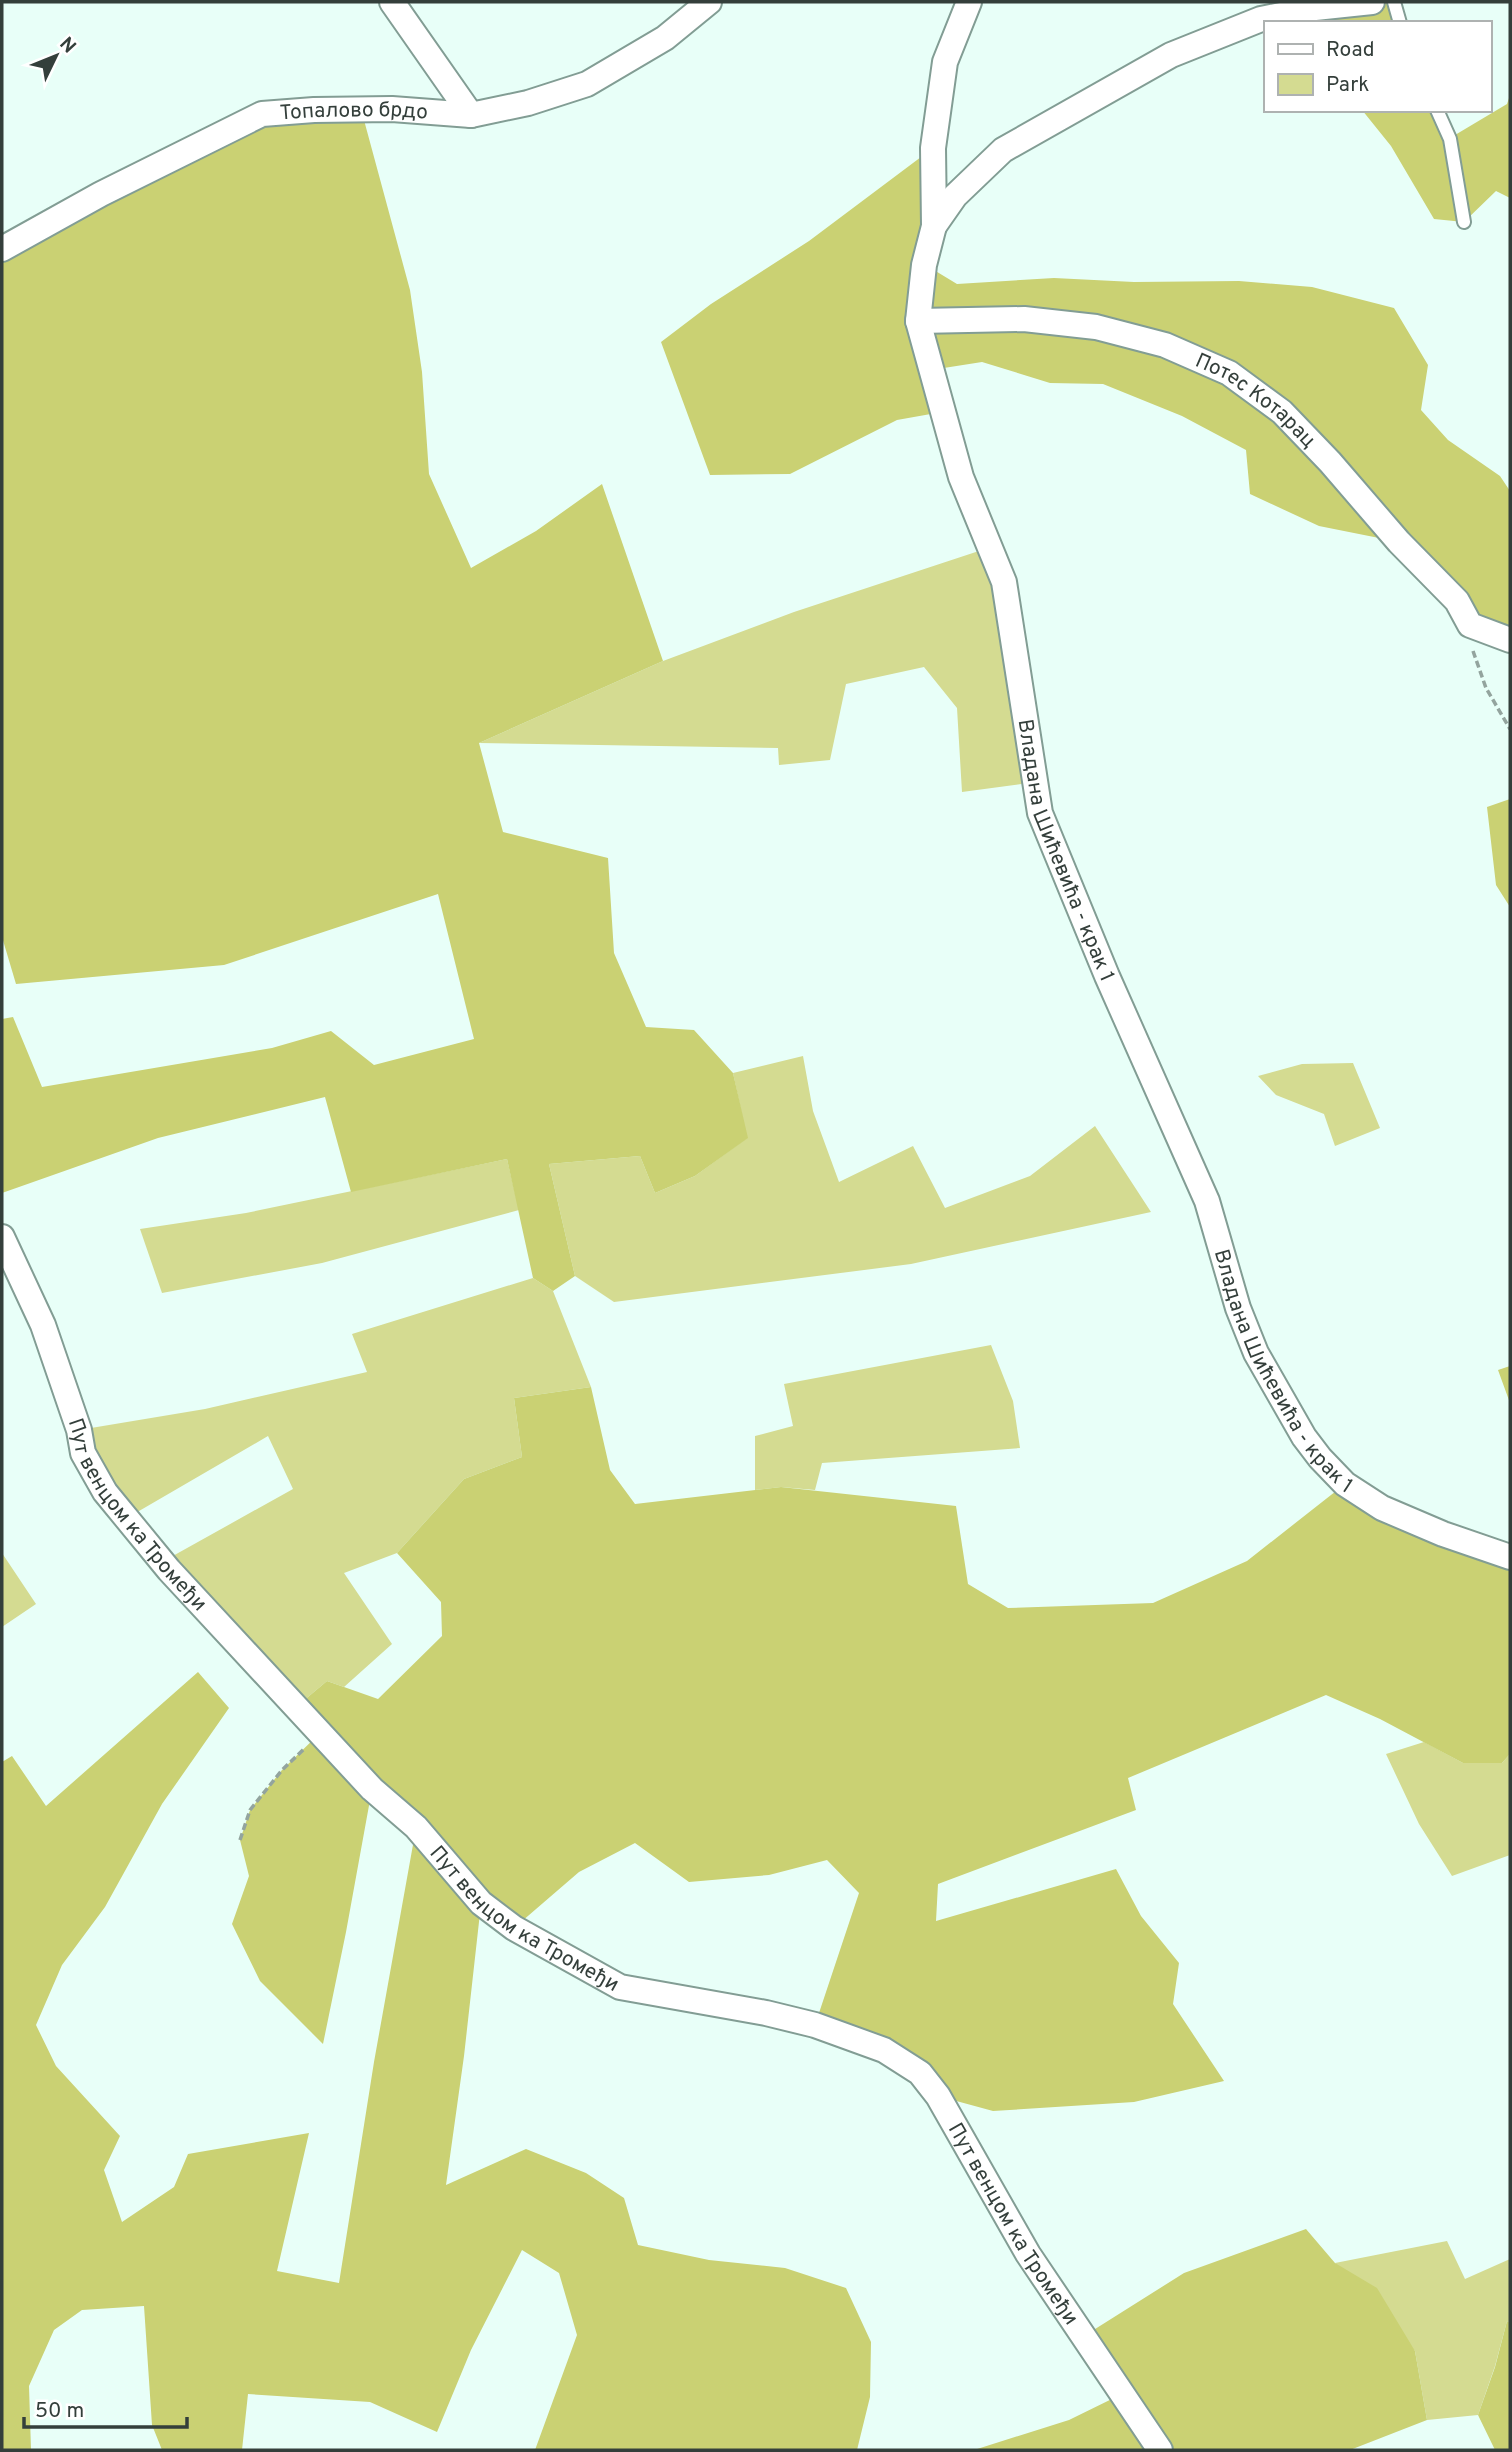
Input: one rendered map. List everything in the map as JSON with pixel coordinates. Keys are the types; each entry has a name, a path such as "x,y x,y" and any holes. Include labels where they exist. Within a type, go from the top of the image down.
{"street":[{"path":"393,2 471,115"},
{"name":"Топалово брдо","path":"2,249 101,194 262,114 392,109 471,115 528,103 587,85 664,38 709,2"},
{"name":"Владана Шићевића - крак 1","path":"969,2 945,62 933,148 934,226 924,264 918,321 961,477 1004,582 1040,813 1118,1002 1207,1201 1238,1308 1256,1353 1304,1437 1345,1484 1382,1508 1443,1534 1510,1557"},
{"path":"934,226 955,196 1003,150 1171,55 1261,19 1315,8 1372,2"},
{"name":"Потес Котарац","path":"918,321 1024,319 1096,327 1165,345 1229,373 1282,412 1330,462 1399,542 1457,601 1470,625"},
{"path":"1470,625 1510,640"},
{"name":"Пут венцом ка Тромеђи","path":"2,1237 44,1325 79,1430 83,1453 105,1492 169,1570 372,1788 416,1828 481,1903 513,1928 620,1987 766,2013 815,2025 884,2050 920,2073 938,2096 1028,2254 1160,2450"}],"lane":[{"path":"1394,2 1399,21"},
{"path":"1438,112 1450,139 1464,222"}],"path":[{"path":"1470,625 1473,650 1486,688 1510,729"},
{"path":"240,1840 250,1810 282,1770 320,1733"}],"green space":[{"path":"1372,2 1394,2 1399,21 1275,21"},
{"path":"1510,95 1510,198 1496,191 1464,222 1434,219 1391,146 1364,112 1438,112 1450,138 1507,104"},
{"path":"361,109 410,290 422,372 429,474 471,568 536,531 602,484 663,661 479,743 503,832 608,858 614,953 646,1027 694,1030 733,1073 748,1138 695,1176 655,1193 640,1156 549,1164 575,1276 553,1291 533,1278 507,1159 351,1192 325,1097 158,1138 2,1193 2,1019 13,1017 42,1087 272,1048 331,1031 374,1065 474,1039 438,894 224,965 16,984 2,937 2,249 262,114"},
{"path":"933,148 924,264 957,284 1054,278 1134,282 1239,281 1312,287 1394,308 1428,365 1421,410 1448,440 1500,476 1510,491 1510,640 1491,635 1399,542 1319,526 1250,494 1246,450 1182,416 1103,384 1050,383 982,362 931,370 942,412 897,420 790,474 710,475 661,342 711,304 809,241"},
{"path":"991,547 1036,782 962,792 957,708 924,667 846,684 830,760 779,765 778,748 479,743 663,661 794,612"},
{"path":"1510,799 1510,907 1496,885 1487,807"},
{"path":"803,1056 813,1111 839,1182 913,1146 945,1208 1030,1176 1095,1126 1151,1212 911,1264 614,1302 575,1276 549,1164 640,1156 655,1193 695,1176 747,1138 733,1073"},
{"path":"1353,1063 1380,1128 1335,1146 1324,1114 1276,1095 1258,1076 1302,1064"},
{"path":"507,1159 519,1210 322,1263 162,1293 140,1229 246,1213"},
{"path":"533,1278 553,1291 591,1387 514,1398 522,1457 464,1479 397,1553 344,1573 392,1644 344,1687 327,1681 296,1707 162,1562 293,1489 268,1436 127,1518 79,1430 205,1409 367,1372 352,1334"},
{"path":"991,1345 1013,1401 1020,1448 822,1463 815,1490 781,1487 755,1490 755,1436 793,1426 784,1384"},
{"path":"1510,1366 1510,1403 1498,1370"},
{"path":"591,1387 610,1470 635,1504 781,1487 956,1506 968,1584 1008,1608 1153,1603 1247,1561 1345,1484 1510,1557 1510,1754 1502,1763 1463,1763 1380,1719 1326,1695 1128,1778 1136,1810 938,1884 936,1921 1116,1869 1141,1916 1179,1963 1173,2004 1224,2081 1134,2102 993,2111 938,2096 920,2073 815,2025 859,1893 827,1860 769,1875 689,1882 635,1843 579,1872 514,1928 481,1904 446,2185 526,2149 586,2173 624,2198 638,2245 709,2260 785,2268 846,2288 871,2342 870,2397 857,2450 535,2450 577,2335 559,2273 522,2250 471,2350 437,2432 370,2402 248,2394 242,2450 162,2450 152,2425 144,2306 82,2310 54,2330 29,2386 31,2450 2,2450 2,1762 12,1756 46,1806 198,1672 229,1708 162,1804 105,1907 62,1965 36,2025 56,2066 120,2136 104,2170 122,2222 174,2187 188,2154 309,2133 277,2271 339,2283 374,2062 416,1828 372,1789 323,2044 260,1981 232,1924 249,1876 240,1840 250,1810 282,1770 320,1733 296,1707 327,1681 378,1699 442,1636 441,1602 397,1553 464,1479 522,1457 514,1398"},
{"path":"2,1553 36,1604 2,1627"},
{"path":"1424,1742 1463,1763 1502,1763 1510,1754 1510,1855 1452,1876 1419,1824 1386,1754"},
{"path":"1306,2229 1335,2263 1377,2288 1415,2351 1427,2420 1350,2450 974,2450 1069,2420 1122,2394 1084,2336 1184,2273"},
{"path":"1447,2241 1465,2279 1510,2259 1510,2323 1507,2321 1478,2415 1427,2420 1415,2351 1335,2263"},
{"path":"1507,2321 1510,2323 1510,2450 1495,2450 1478,2415"}]}
